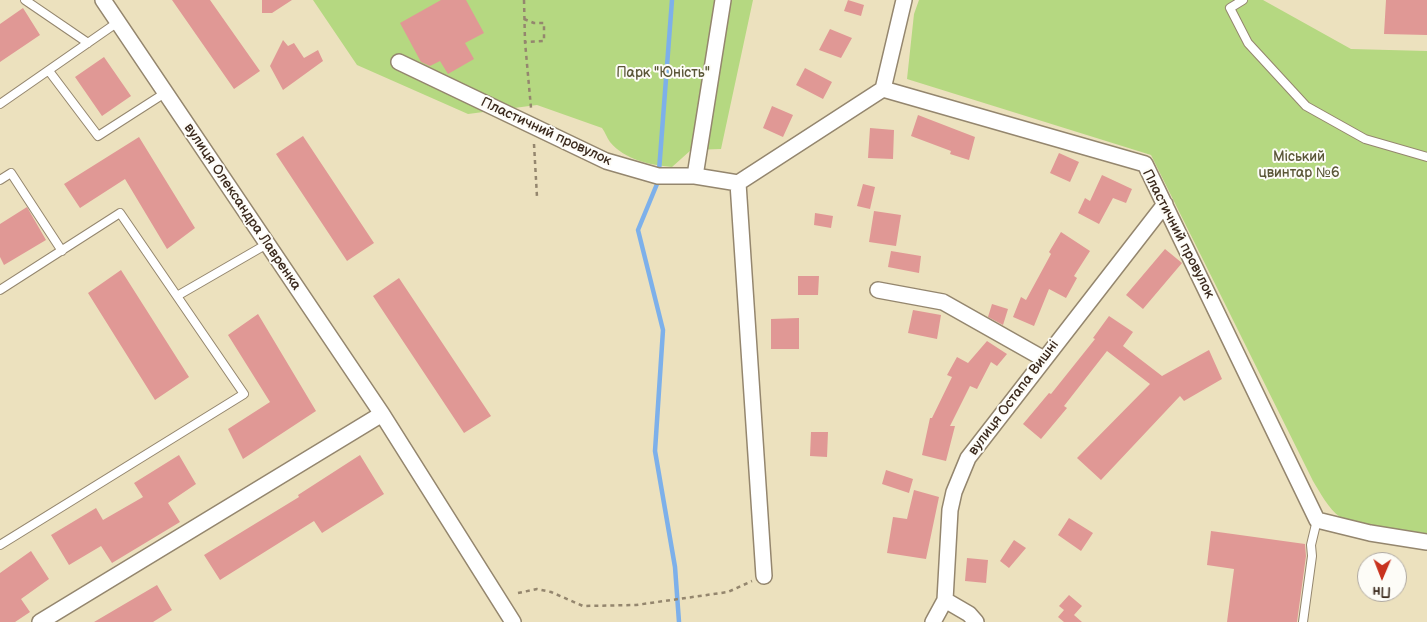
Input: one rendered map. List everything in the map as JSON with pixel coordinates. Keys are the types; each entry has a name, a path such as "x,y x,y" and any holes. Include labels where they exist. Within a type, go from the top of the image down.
{"street":[{"name":"вулиця Олександра Лавренка","path":"103,0 382,414 513,622"},
{"path":"695,176 723,0"},
{"path":"764,576 738,183 883,89 904,0"},
{"name":"Пластичний провулок","path":"399,62 533,127 616,164 658,176 695,176 738,183"},
{"name":"Пластичний провулок","path":"883,89 1145,164 1317,520"},
{"name":"вулиця Остапа Вишні","path":"933,622 945,600 950,510 954,492 968,458 1165,204"},
{"path":"878,290 943,302 1044,360"},
{"path":"40,622 382,414"},
{"path":"1317,520 1370,534 1427,542"},
{"path":"945,600 969,614 976,622"}],"lane":[{"path":"25,0 88,43"},
{"path":"1243,0 1230,8 1248,43 1306,106 1365,139 1427,157"},
{"path":"0,104 118,22"},
{"path":"49,71 98,136 166,93"},
{"path":"0,180 11,173 62,251"},
{"path":"0,290 120,213 244,394 0,545"},
{"path":"177,296 267,244"},
{"path":"1303,622 1312,556 1311,545 1317,520"}],"path":[{"path":"524,0 525,42 537,197"},
{"path":"524,19 534,23 544,23 544,42 525,42"},
{"path":"518,593 537,589 552,592 583,606 636,605 728,592 764,576"}],"green space":[{"name":"Парк \"Юність\"","path":"313,0 753,0 721,149 691,150 672,167 655,165 630,157 610,142 602,128 537,105 468,114 357,65"},
{"name":"Міський цвинтар №6","path":"919,0 1263,0 1351,49 1427,51 1427,534 1357,524 1340,517 1328,505 1313,481 1151,155 907,79 914,14"}],"building":[{"path":"172,0 210,0 260,71 234,89"},
{"path":"262,0 292,0 272,13 262,13"},
{"path":"441,0 466,0 484,33 465,43 474,59 448,74 440,61 430,66 421,62 400,23"},
{"path":"848,0 864,5 861,16 844,11"},
{"path":"1386,0 1427,0 1427,35 1384,34"},
{"path":"23,8 40,35 0,62 0,24"},
{"path":"830,29 852,38 841,58 819,50"},
{"path":"283,40 288,46 294,43 304,58 318,50 323,61 283,90 270,66"},
{"path":"104,57 131,96 102,116 75,77"},
{"path":"805,68 832,82 823,99 796,85"},
{"path":"772,106 793,115 783,137 763,128"},
{"path":"918,115 975,137 969,160 950,154 951,151 911,136"},
{"path":"870,128 894,130 893,159 868,158"},
{"path":"303,136 374,243 347,261 276,154"},
{"path":"139,137 195,228 167,249 125,179 80,208 64,184"},
{"path":"1059,153 1079,162 1070,182 1050,173"},
{"path":"1102,175 1132,189 1126,203 1113,198 1099,224 1078,213 1085,198 1090,201"},
{"path":"863,184 875,187 870,209 857,206"},
{"path":"27,207 46,240 4,265 0,257 0,224"},
{"path":"874,211 901,215 896,246 869,242"},
{"path":"815,213 833,216 831,228 814,225"},
{"path":"1061,232 1090,251 1074,276 1077,278 1066,298 1049,289 1034,326 1013,317 1021,297 1026,300 1051,254 1049,252"},
{"path":"1165,249 1182,263 1143,309 1126,295"},
{"path":"891,251 921,256 919,273 888,267"},
{"path":"121,270 189,377 155,400 88,293"},
{"path":"798,276 819,276 818,295 798,295"},
{"path":"399,278 491,416 464,433 373,296"},
{"path":"992,304 1008,309 1003,325 988,317"},
{"path":"913,310 941,315 937,339 908,333"},
{"path":"258,314 316,411 243,459 228,429 270,402 228,335"},
{"path":"1109,316 1133,332 1123,346 1162,376 1209,350 1222,379 1184,401 1180,396 1101,480 1077,458 1150,384 1107,351 1064,406 1067,408 1041,439 1023,424 1049,393 1051,394 1095,339 1093,338"},
{"path":"799,318 799,349 771,349 771,319"},
{"path":"987,341 1007,354 997,366 991,362 977,389 970,386 950,426 955,426 946,461 922,455 930,418 932,418 952,377 947,375 957,357 968,363"},
{"path":"811,432 828,432 827,457 810,456"},
{"path":"179,455 196,484 168,503 180,522 112,563 101,546 69,565 51,535 96,508 103,520 143,497 134,483"},
{"path":"360,455 384,494 322,533 314,521 220,580 204,555 299,497 298,495"},
{"path":"886,470 913,479 909,493 882,484"},
{"path":"914,490 939,497 926,559 887,553 893,517 907,519"},
{"path":"1069,518 1093,533 1081,551 1058,535"},
{"path":"1211,531 1305,544 1306,556 1297,622 1227,622 1234,569 1207,565"},
{"path":"1014,540 1026,548 1009,568 1000,561"},
{"path":"31,551 49,579 21,599 30,612 15,622 0,622 0,573"},
{"path":"967,558 988,560 986,583 965,581"},
{"path":"157,585 172,610 153,622 94,622"},
{"path":"1069,595 1082,606 1074,615 1082,622 1064,622 1058,617 1064,610 1059,606"}],"waterway":[{"path":"659,171 672,0"},
{"path":"657,184 638,230 663,330 655,451 675,567 679,622"}]}
